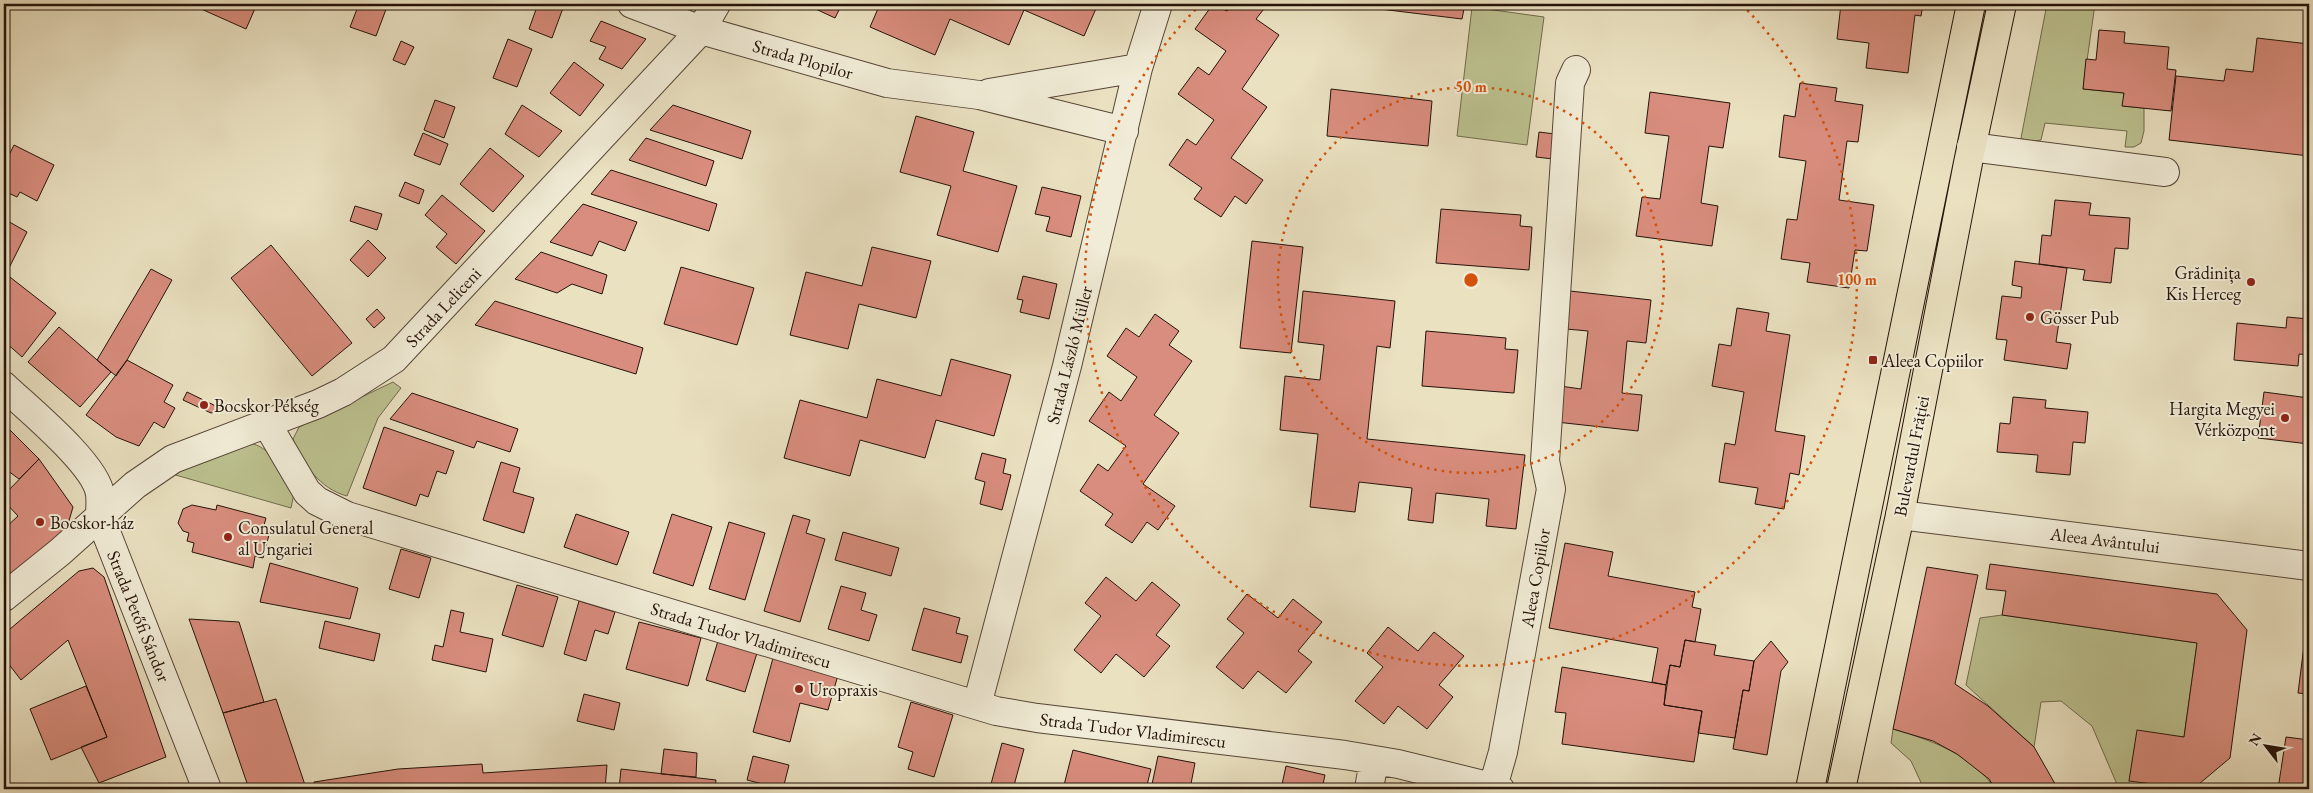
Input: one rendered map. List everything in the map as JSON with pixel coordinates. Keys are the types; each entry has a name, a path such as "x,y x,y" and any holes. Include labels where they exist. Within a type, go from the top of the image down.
{"main road":[{"name":"Bulevardul Frăției","path":"1810,789 1971,4"},
{"name":"Bulevardul Frăției","path":"1841,789 1900,515 1971,147 2002,4"}],"street":[{"name":"Strada Plopilor","path":"632,4 701,30 886,84 979,95"},
{"name":"Strada Leliceni","path":"4,597 100,517 135,485 172,459 318,404 343,392 394,359 701,30 716,4"},
{"name":"Strada László Müller","path":"977,705 1067,366 1138,68 1158,4"},
{"path":"979,95 1138,68"},
{"name":"Aleea Copiilor","path":"1497,788 1551,489 1544,461 1570,83 1576,70"},
{"path":"979,95 1124,131"},
{"path":"1971,147 2165,172"},
{"name":"Strada Petőfi Sándor","path":"4,386 83,462 100,493 100,517 207,789"},
{"name":"Strada Tudor Vladimirescu","path":"267,424 307,492 317,502 347,516 977,705 1037,718 1374,760 1497,788"},
{"name":"Aleea Avântului","path":"1900,515 2309,566"},
{"path":"1369,789 1374,760"}],"green space":[{"path":"2047,4 2095,4 2083,89 2124,93 2123,106 2144,108 2144,131 2141,143 2134,147 2125,147 2127,131 2045,123 2041,140 2029,142 2021,138"},
{"path":"1472,7 1544,17 1527,145 1457,136"},
{"path":"393,382 401,388 378,418 347,496 337,493 321,481 307,466 293,439 299,427"},
{"path":"249,443 257,445 270,454 295,489 291,508 172,474"},
{"path":"2002,615 2197,643 2184,737 2137,734 2128,789 2119,789 2092,726 2061,701 2041,702 2034,747 1966,685 1980,618"},
{"path":"1893,729 1922,738 1950,750 1975,767 1995,789 1924,789 1911,761 1891,743"}],"building":[{"path":"201,4 257,4 246,29 199,8"},
{"path":"359,4 388,4 376,36 350,27"},
{"path":"538,4 552,4 563,8 552,38 529,29"},
{"path":"805,4 842,4 835,18"},
{"path":"880,4 1098,4 1084,36 1024,10 1009,45 950,19 935,55 870,27"},
{"path":"1213,4 1227,11 1233,4 1265,4 1267,5 1256,19 1279,35 1242,89 1267,107 1231,158 1263,180 1246,204 1235,196 1221,217 1194,199 1202,188 1169,165 1187,139 1196,145 1214,120 1178,94 1198,67 1209,75 1226,51 1195,29"},
{"path":"1339,4 1465,4 1462,19"},
{"path":"1841,4 1923,4 1921,16 1915,15 1908,73 1866,68 1869,43 1837,39"},
{"path":"601,21 646,39 622,69 599,59 606,47 590,41"},
{"path":"2099,30 2125,32 2124,43 2169,47 2167,69 2176,70 2171,111 2122,106 2124,93 2083,89 2086,59 2096,60"},
{"path":"2257,38 2309,44 2309,156 2169,140 2176,76 2224,81 2226,69 2253,72"},
{"path":"508,39 532,49 517,87 493,78"},
{"path":"401,41 414,47 405,65 393,60"},
{"path":"574,62 604,85 580,116 550,93"},
{"path":"1800,83 1837,88 1835,101 1863,105 1858,142 1847,141 1839,200 1874,205 1867,251 1855,250 1849,288 1807,282 1810,263 1781,259 1787,219 1797,220 1806,161 1779,157 1784,115 1795,117"},
{"path":"1331,89 1432,101 1428,146 1327,136"},
{"path":"1650,92 1730,103 1723,148 1709,146 1701,203 1718,206 1712,246 1636,236 1642,197 1660,199 1669,136 1645,133"},
{"path":"435,100 455,107 444,138 424,130"},
{"path":"522,105 562,131 539,157 505,134"},
{"path":"673,105 751,131 742,159 650,130"},
{"path":"916,116 974,132 963,171 1017,186 998,252 937,235 951,186 900,172"},
{"path":"1539,132 1555,134 1553,159 1536,157"},
{"path":"423,133 448,144 440,165 414,155"},
{"path":"646,138 714,161 706,186 629,160"},
{"path":"14,145 54,165 37,201 20,192 17,197 4,191 4,165"},
{"path":"490,148 524,176 493,212 460,184"},
{"path":"611,170 717,204 709,231 591,194"},
{"path":"405,182 424,190 419,204 399,196"},
{"path":"1042,187 1081,196 1071,237 1046,231 1050,217 1035,214"},
{"path":"442,195 485,231 456,264 436,247 447,234 425,215"},
{"path":"2055,200 2091,203 2089,215 2130,218 2128,249 2115,248 2111,283 2083,280 2085,270 2039,264 2042,235 2051,236"},
{"path":"583,204 637,222 625,251 599,241 592,256 550,242"},
{"path":"355,206 382,214 377,230 350,221"},
{"path":"1441,209 1521,215 1520,226 1532,227 1529,270 1436,263"},
{"path":"6,220 27,232 6,274 56,313 22,357 4,341 4,223"},
{"path":"368,240 386,258 368,277 350,260"},
{"path":"1252,241 1303,247 1291,353 1240,348"},
{"path":"271,245 352,343 312,376 231,278"},
{"path":"872,247 931,261 916,318 859,304 848,349 790,335 806,272 862,286"},
{"path":"541,252 607,275 602,294 572,284 557,293 515,279"},
{"name":"Gösser Pub","path":"2015,261 2067,268 2056,342 2071,344 2067,369 2004,360 2007,340 1996,339 2002,296 2021,298 2022,287 2012,285"},
{"path":"681,267 754,288 737,345 664,324"},
{"path":"151,269 172,280 116,376 97,360"},
{"path":"1023,276 1057,284 1049,319 1020,312 1023,300 1017,299"},
{"path":"1303,291 1395,301 1390,348 1377,346 1367,439 1525,455 1516,529 1486,526 1489,499 1436,493 1433,523 1408,520 1412,488 1359,482 1355,512 1310,507 1318,434 1280,430 1285,376 1320,380 1324,345 1298,342"},
{"path":"1570,291 1651,300 1646,343 1627,341 1622,393 1642,395 1638,431 1556,422 1560,386 1581,389 1588,331 1566,329"},
{"path":"495,301 643,348 636,374 475,325"},
{"path":"1737,308 1769,313 1766,331 1790,335 1775,431 1805,436 1799,475 1790,473 1784,509 1755,504 1758,488 1719,482 1725,443 1735,445 1744,392 1712,386 1719,344 1731,346"},
{"path":"377,309 385,318 374,328 366,319"},
{"path":"1155,314 1179,331 1169,345 1192,361 1154,415 1179,433 1143,484 1175,506 1158,530 1147,522 1132,543 1105,525 1113,514 1080,491 1098,464 1108,471 1126,446 1089,421 1109,392 1121,401 1137,377 1107,356 1126,328 1139,337"},
{"path":"2287,317 2309,319 2309,355 2299,354 2298,366 2234,360 2237,323 2286,328"},
{"path":"59,327 111,372 80,407 28,362"},
{"path":"1426,331 1506,338 1505,349 1518,350 1514,393 1422,386"},
{"path":"951,359 1011,375 994,436 936,420 925,458 860,440 850,476 784,458 800,400 867,418 877,379 941,396"},
{"path":"127,360 173,385 164,402 175,408 164,428 154,422 139,446 116,437 86,415"},
{"name":"Bocskor Pékség","path":"187,392 224,410 211,413 183,400"},
{"name":"Hargita Megyei Vérközpont","path":"2264,392 2309,398 2309,444 2258,438"},
{"path":"412,393 518,429 510,452 477,441 474,448 390,419"},
{"path":"2013,397 2046,400 2045,408 2088,412 2085,443 2073,442 2070,475 2036,472 2038,455 1997,452 2000,423 2010,424"},
{"path":"4,424 39,459 19,479 4,468"},
{"path":"384,427 454,451 446,474 437,471 428,497 420,494 416,506 363,488"},
{"path":"982,453 1006,459 1003,473 1011,475 1002,510 980,504 985,482 975,479"},
{"name":"Bocskor-ház","path":"39,459 73,507 64,538 14,581 4,570 4,529 18,516 4,501 4,495"},
{"path":"501,462 520,468 513,492 534,498 524,533 483,520"},
{"name":"Consulatul General al Ungariei","path":"192,505 216,510 217,505 266,518 263,529 270,531 263,558 255,556 253,568 192,552 194,543 187,541 189,533 183,531 178,523 183,509"},
{"path":"576,514 629,532 617,565 564,547"},
{"path":"672,514 712,527 693,586 653,573"},
{"path":"793,515 810,520 806,533 825,539 800,622 764,611"},
{"path":"729,522 765,533 745,600 709,589"},
{"path":"843,532 899,548 891,576 835,560"},
{"path":"1565,543 1613,552 1608,576 1695,592 1692,607 1701,609 1695,642 1685,640 1680,667 1670,665 1666,685 1652,682 1658,648 1549,628"},
{"path":"401,549 431,558 419,598 389,589"},
{"path":"270,563 358,588 350,619 260,602"},
{"path":"1990,564 2217,594 2247,630 2230,758 2193,789 2129,781 2137,730 2184,737 2197,643 2002,615 2006,591 1986,589"},
{"path":"1927,567 1978,575 1955,684 1988,706 2034,747 2058,789 1995,789 1989,779 1957,754 1933,741 1893,729"},
{"path":"93,568 104,577 166,757 99,783 81,747 107,737 68,640 21,680 4,658 4,634 79,571"},
{"path":"1106,577 1136,601 1152,582 1180,605 1156,635 1170,646 1144,677 1116,654 1101,673 1074,650 1101,616 1085,603"},
{"path":"517,585 558,597 543,647 502,635"},
{"path":"841,586 866,593 861,610 877,615 869,641 828,629"},
{"path":"1247,594 1278,618 1293,599 1322,622 1298,651 1312,662 1286,693 1258,671 1243,689 1216,667 1244,633 1227,619"},
{"path":"579,601 615,612 608,634 595,630 586,661 564,654"},
{"path":"924,608 960,618 956,633 968,636 961,663 912,650"},
{"path":"451,610 464,613 460,632 493,639 486,672 432,660 435,645 443,647"},
{"path":"189,619 239,622 264,702 223,713"},
{"path":"325,621 380,634 374,661 319,648"},
{"path":"639,622 701,638 688,686 626,669"},
{"path":"1388,627 1418,651 1434,632 1464,656 1439,685 1453,697 1427,729 1398,706 1384,724 1355,701 1383,667 1367,653"},
{"path":"2306,630 2309,631 2309,694 2298,693"},
{"path":"1685,640 1716,645 1714,655 1754,661 1749,691 1743,690 1735,738 1698,733 1702,711 1664,705 1670,665 1680,667"},
{"path":"718,641 757,653 745,692 706,680"},
{"path":"1771,641 1788,662 1781,671 1767,755 1733,749 1743,690 1749,691 1754,661"},
{"name":"Uropraxis","path":"773,658 838,675 828,710 800,703 790,742 753,732"},
{"path":"1562,667 1666,685 1664,705 1702,711 1694,762 1562,744 1566,713 1555,712"},
{"path":"86,686 107,737 51,760 30,709"},
{"path":"584,694 620,703 614,730 577,721"},
{"path":"276,699 305,785 287,789 249,789 223,713"},
{"path":"911,702 953,715 934,777 908,769 913,752 898,747"},
{"path":"2286,737 2309,740 2309,789 2278,789"},
{"path":"1002,743 1024,749 1013,789 991,784"},
{"path":"664,749 697,753 696,777 661,774"},
{"path":"1073,750 1151,769 1146,789 1063,789"},
{"path":"753,756 789,765 783,789 747,780"},
{"path":"1158,756 1195,763 1190,789 1151,789"},
{"path":"482,764 483,773 607,765 605,789 315,789 314,782 398,769"},
{"path":"1286,766 1325,775 1322,789 1281,789"},
{"path":"621,769 716,780 715,789 619,789"},
{"path":"1400,783 1426,789 1399,789"}],"place":[{"name":"Grădinița Kis Herceg","path":"2251,282"},
{"name":"Gösser Pub","path":"2030,317"},
{"name":"Aleea Copiilor","path":"1873,360"},
{"name":"Bocskor Pékség","path":"204,405"},
{"name":"Hargita Megyei Vérközpont","path":"2285,418"},
{"name":"Bocskor-ház","path":"40,522"},
{"name":"Consulatul General al Ungariei","path":"228,537"},
{"name":"Uropraxis","path":"799,689"}]}
